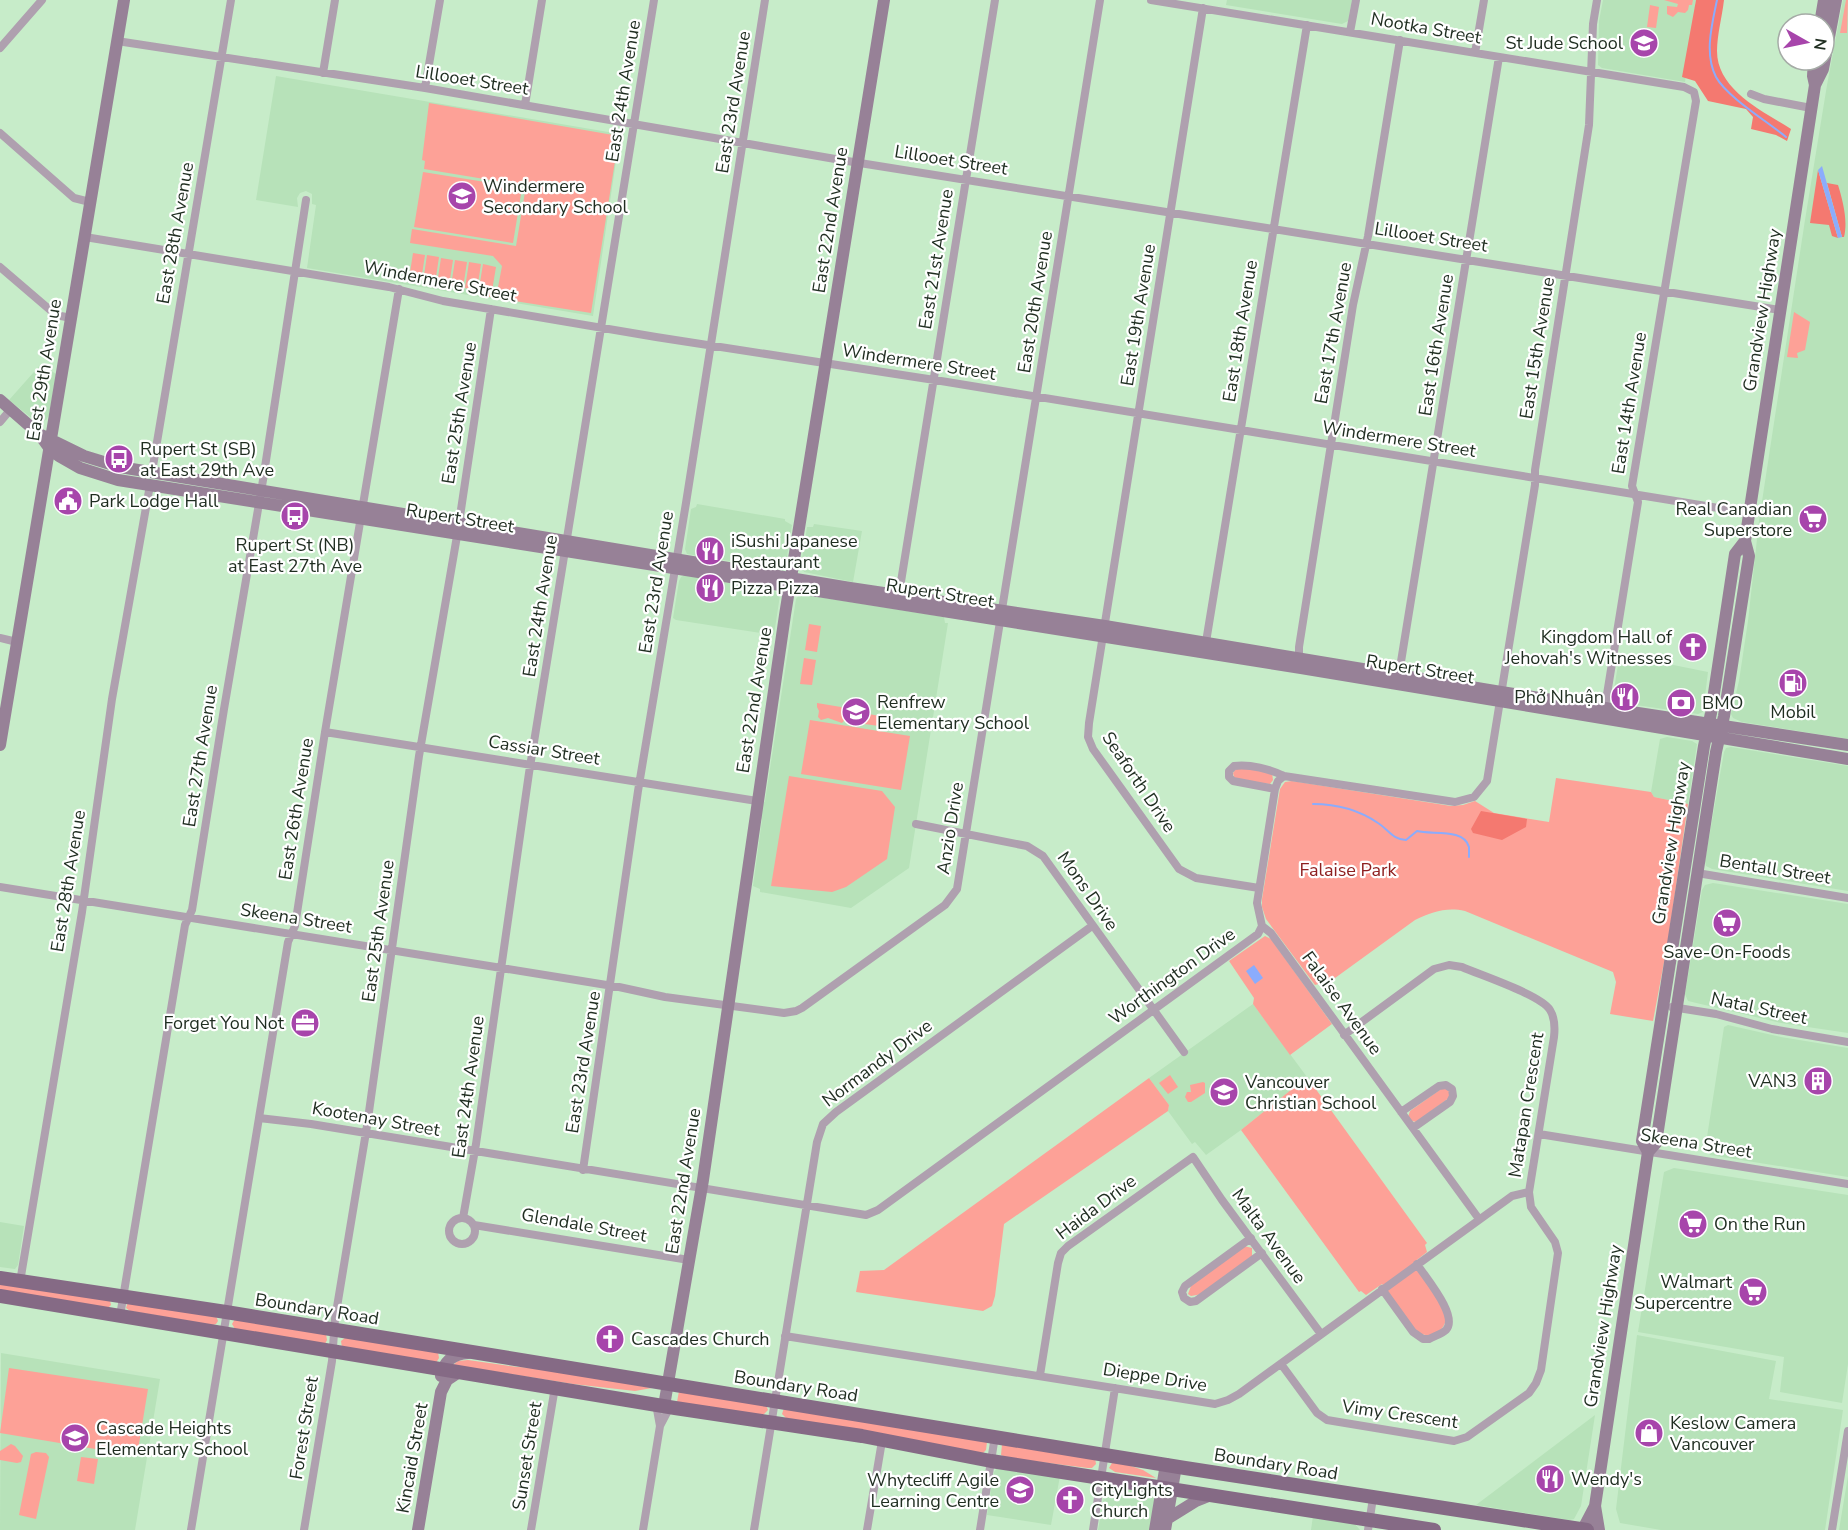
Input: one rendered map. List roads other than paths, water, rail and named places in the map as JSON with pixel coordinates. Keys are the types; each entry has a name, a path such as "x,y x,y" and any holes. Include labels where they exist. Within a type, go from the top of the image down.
{"main road":[{"name":"Boundary Road","path":"0,1278 226,1312 1373,1498 1584,1530"},
{"path":"0,1296 663,1406 772,1421 991,1461 1211,1495 1369,1525 1434,1530"},
{"path":"579,1391 598,1388 641,1393 656,1390 668,1384"}],"street":[{"path":"0,48 42,0"},
{"name":"East 29th Avenue","path":"0,746 47,441 71,318 124,0"},
{"name":"East 28th Avenue","path":"152,472 231,0"},
{"path":"323,73 335,0"},
{"path":"425,88 440,0"},
{"path":"525,105 542,0"},
{"name":"East 24th Avenue","path":"474,1225 473,1237 466,1244 457,1244 450,1238 449,1228 463,1218 475,1152 530,765 654,0"},
{"name":"East 23rd Avenue","path":"584,1170 640,782 765,0"},
{"name":"East 22nd Avenue","path":"663,1406 701,1189 790,582 884,0"},
{"name":"East 21st Avenue","path":"899,594 995,0"},
{"name":"East 20th Avenue","path":"1001,615 1100,0"},
{"name":"Nootka Street","path":"1151,0 1684,87 1694,92"},
{"path":"1350,32 1356,0"},
{"path":"1475,52 1484,0"},
{"name":"East 15th Avenue","path":"1500,696 1589,124 1593,24 1598,0"},
{"name":"Grandview Highway","path":"1584,1530 1595,1506 1648,1152 1656,1143 1749,556 1745,541 1811,108 1815,85 1823,69 1836,0"},
{"name":"East 19th Avenue","path":"1104,631 1203,8"},
{"name":"East 18th Avenue","path":"1206,642 1306,25"},
{"name":"Lillooet Street","path":"117,40 425,88 858,162 1780,310"},
{"name":"East 17th Avenue","path":"1299,662 1299,647 1353,306 1366,243 1400,40"},
{"name":"East 16th Avenue","path":"1399,674 1499,57"},
{"name":"Grandview Highway","path":"1813,72 1815,85"},
{"name":"East 14th Avenue","path":"1604,713 1638,502 1632,486 1696,101 1694,92"},
{"path":"1751,94 1764,99 1811,108"},
{"path":"0,133 74,198 90,202"},
{"name":"East 27th Avenue","path":"120,1316 185,926 193,908 306,200"},
{"name":"Windermere Street","path":"85,237 399,289 443,302 1749,513"},
{"path":"0,267 56,315 71,318"},
{"name":"East 26th Avenue","path":"191,1530 288,942 295,926 399,289"},
{"name":"East 25th Avenue","path":"459,523 491,309"},
{"name":"Rupert Street","path":"0,400 80,468 118,480 457,536 566,548 676,564 1299,662 1708,729 1848,759"},
{"path":"0,422 11,409"},
{"name":"Rupert Street","path":"47,441 102,462 459,523 566,548"},
{"name":"East 28th Avenue","path":"20,1282 83,900 112,699 150,485"},
{"name":"East 25th Avenue","path":"334,1330 421,747 457,536"},
{"name":"Grandview Highway","path":"1648,1152 1642,1141 1736,554 1745,541"},
{"name":"Rupert Street","path":"790,582 899,594 1001,615"},
{"name":"Anzio Drive","path":"728,1005 791,1013 802,1008 945,905 952,897 957,888 1001,615"},
{"name":"Rupert Street","path":"1104,631 1206,642 1299,662 1399,674 1500,696"},
{"name":"Seaforth Drive","path":"1104,631 1088,731 1093,748 1179,869 1196,878 1259,888"},
{"path":"0,638 17,642"},
{"path":"1275,789 1233,781 1229,777 1229,771 1234,766 1243,765 1273,770 1284,776 1450,802 1466,801 1478,794 1487,781 1500,696"},
{"name":"Cassiar Street","path":"325,732 757,801"},
{"name":"Rupert Street","path":"1721,732 1848,745"},
{"name":"Worthington Drive","path":"701,1189 866,1215 878,1210 1258,934 1262,926 1257,903 1275,789 1278,781 1284,776"},
{"name":"Mons Drive","path":"916,824 1027,846 1043,856 1184,1052"},
{"name":"Bentall Street","path":"1697,873 1848,898"},
{"name":"Skeena Street","path":"0,887 611,986 665,997 728,1005"},
{"name":"Normandy Drive","path":"754,1530 806,1206 817,1142 823,1124 845,1105 1092,926"},
{"name":"Falaise Avenue","path":"1262,926 1271,933 1479,1218"},
{"name":"Matapan Crescent","path":"1344,1035 1434,969 1449,965 1462,967 1537,999 1550,1010 1555,1029 1529,1192"},
{"name":"Natal Street","path":"1664,1006 1716,1014 1772,1029 1848,1042"},
{"path":"1401,1112 1438,1086 1446,1085 1452,1089 1453,1096 1450,1102 1413,1128"},
{"name":"Kootenay Street","path":"259,1118 311,1124 701,1189"},
{"name":"Skeena Street","path":"1539,1134 1848,1184"},
{"name":"Malta Avenue","path":"1193,1156 1321,1334"},
{"name":"Haida Drive","path":"1040,1375 1061,1253 1193,1156"},
{"name":"Dieppe Drive","path":"785,1336 1215,1404 1234,1397 1281,1364 1479,1218 1512,1196 1529,1192"},
{"name":"Vimy Crescent","path":"1281,1364 1317,1413 1327,1420 1454,1441 1467,1437 1529,1393 1541,1370 1558,1253 1556,1242 1531,1207 1529,1192"},
{"path":"463,1218 474,1225"},
{"name":"Glendale Street","path":"474,1225 689,1260"},
{"path":"1251,1238 1185,1286 1182,1292 1184,1299 1190,1302 1197,1301 1262,1253"},
{"path":"1382,1289 1418,1336 1429,1339 1445,1330 1449,1324 1448,1311 1417,1264"},
{"name":"Forest Street","path":"304,1530 333,1351 334,1330"},
{"path":"443,1369 446,1362 457,1355 475,1353"},
{"name":"Kincaid Street","path":"441,1392 443,1369"},
{"name":"Kincaid Street","path":"418,1530 441,1392 447,1380 459,1372"},
{"name":"Sunset Street","path":"531,1530 555,1387"},
{"path":"1093,1530 1115,1388"},
{"path":"643,1530 663,1406"},
{"path":"660,1426 663,1406"},
{"path":"1832,1530 1848,1431"},
{"path":"980,1530 995,1436"},
{"path":"867,1530 882,1441"},
{"path":"1155,1530 1171,1465"},
{"path":"1166,1525 1167,1488"},
{"path":"1166,1525 1190,1504 1211,1495"},
{"path":"1369,1525 1373,1498"},
{"name":"Grandview Highway","path":"1595,1506 1599,1530"}],"water":[{"path":"1822,166 1842,237 1838,238 1818,170"},
{"path":"1254,965 1263,978 1255,984 1246,971"}],"waterway":[{"path":"1717,0 1711,29 1710,49 1710,59 1716,77 1738,101 1786,137"},
{"path":"1313,804 1330,805 1355,811 1371,818 1401,839 1406,840 1417,831 1447,833 1461,837 1469,847 1469,857"}],"place":[{"name":"St Jude School","path":"1644,43"},
{"name":"Windermere Secondary School","path":"462,196"},
{"name":"Rupert St (SB) at East 29th Ave","path":"119,459"},
{"name":"Park Lodge Hall","path":"68,501"},
{"name":"Rupert St (NB) at East 27th Ave","path":"295,516"},
{"name":"Real Canadian Superstore","path":"1813,519"},
{"name":"iSushi Japanese Restaurant","path":"710,551"},
{"name":"Pizza Pizza","path":"710,588"},
{"name":"Kingdom Hall of Jehovah's Witnesses","path":"1693,647"},
{"name":"Mobil","path":"1793,683"},
{"name":"Phở Nhuận","path":"1625,697"},
{"name":"BMO","path":"1681,703"},
{"name":"Renfrew Elementary School","path":"856,712"},
{"name":"Save-On-Foods","path":"1727,923"},
{"name":"Forget You Not","path":"305,1023"},
{"name":"VAN3","path":"1818,1081"},
{"name":"Vancouver Christian School","path":"1224,1092"},
{"name":"On the Run","path":"1693,1224"},
{"name":"Walmart Supercentre","path":"1753,1292"},
{"name":"Cascades Church","path":"610,1339"},
{"name":"Keslow Camera Vancouver","path":"1649,1433"},
{"name":"Cascade Heights Elementary School","path":"75,1438"},
{"name":"Wendy's","path":"1550,1479"},
{"name":"Whytecliff Agile Learning Centre","path":"1020,1490"},
{"name":"CityLights Church","path":"1070,1500"}],"park label":[{"name":"Falaise Park","path":"1348,870"}]}
